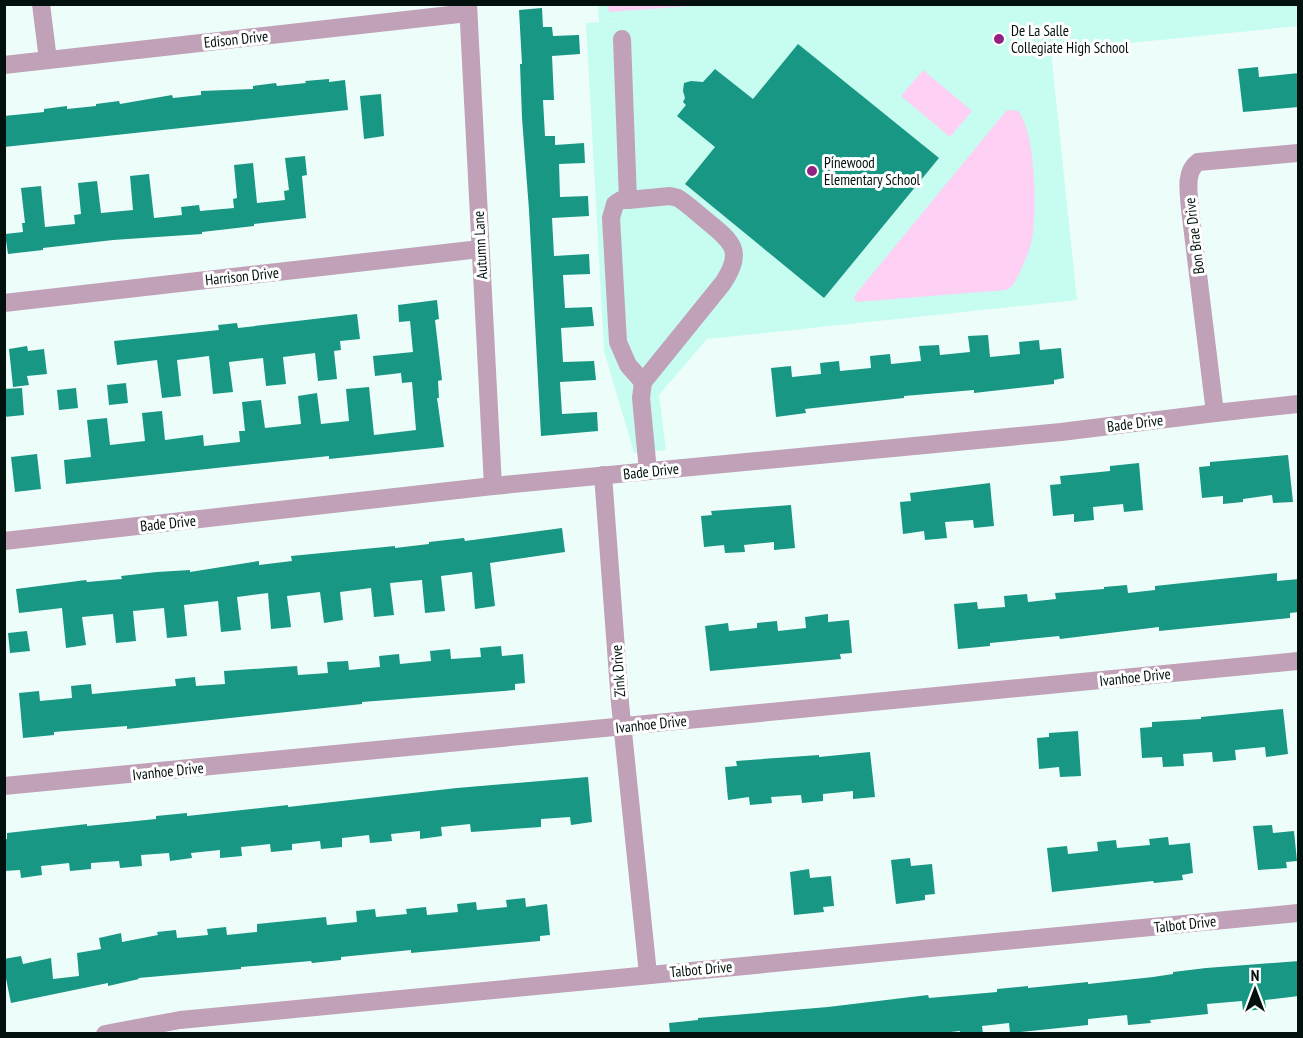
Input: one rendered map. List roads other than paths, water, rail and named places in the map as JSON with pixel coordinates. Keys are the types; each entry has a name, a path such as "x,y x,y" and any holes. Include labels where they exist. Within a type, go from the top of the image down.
{"street":[{"path":"41,4 48,60"},
{"name":"Edison Drive","path":"4,65 468,9"},
{"name":"Autumn Lane","path":"468,9 493,486"},
{"path":"622,39 628,200"},
{"name":"Bon Brae Drive","path":"1215,412 1190,209 1190,170 1198,162 1299,153"},
{"path":"643,382 621,353 616,330 610,218 615,204 621,200 670,196 678,198 724,235 734,247 735,256 731,271 723,283 643,382 641,398 648,471"},
{"name":"Harrison Drive","path":"4,303 480,249"},
{"name":"Bade Drive","path":"4,541 493,486 1061,432 1215,412 1299,404"},
{"name":"Zink Drive","path":"603,475 623,727 648,974"},
{"name":"Ivanhoe Drive","path":"4,786 1299,661"},
{"name":"Talbot Drive","path":"105,1034 648,974 1299,913"}],"place":[{"name":"De La Salle Collegiate High School","path":"999,39"},
{"name":"Pinewood Elementary School","path":"812,171"}]}
